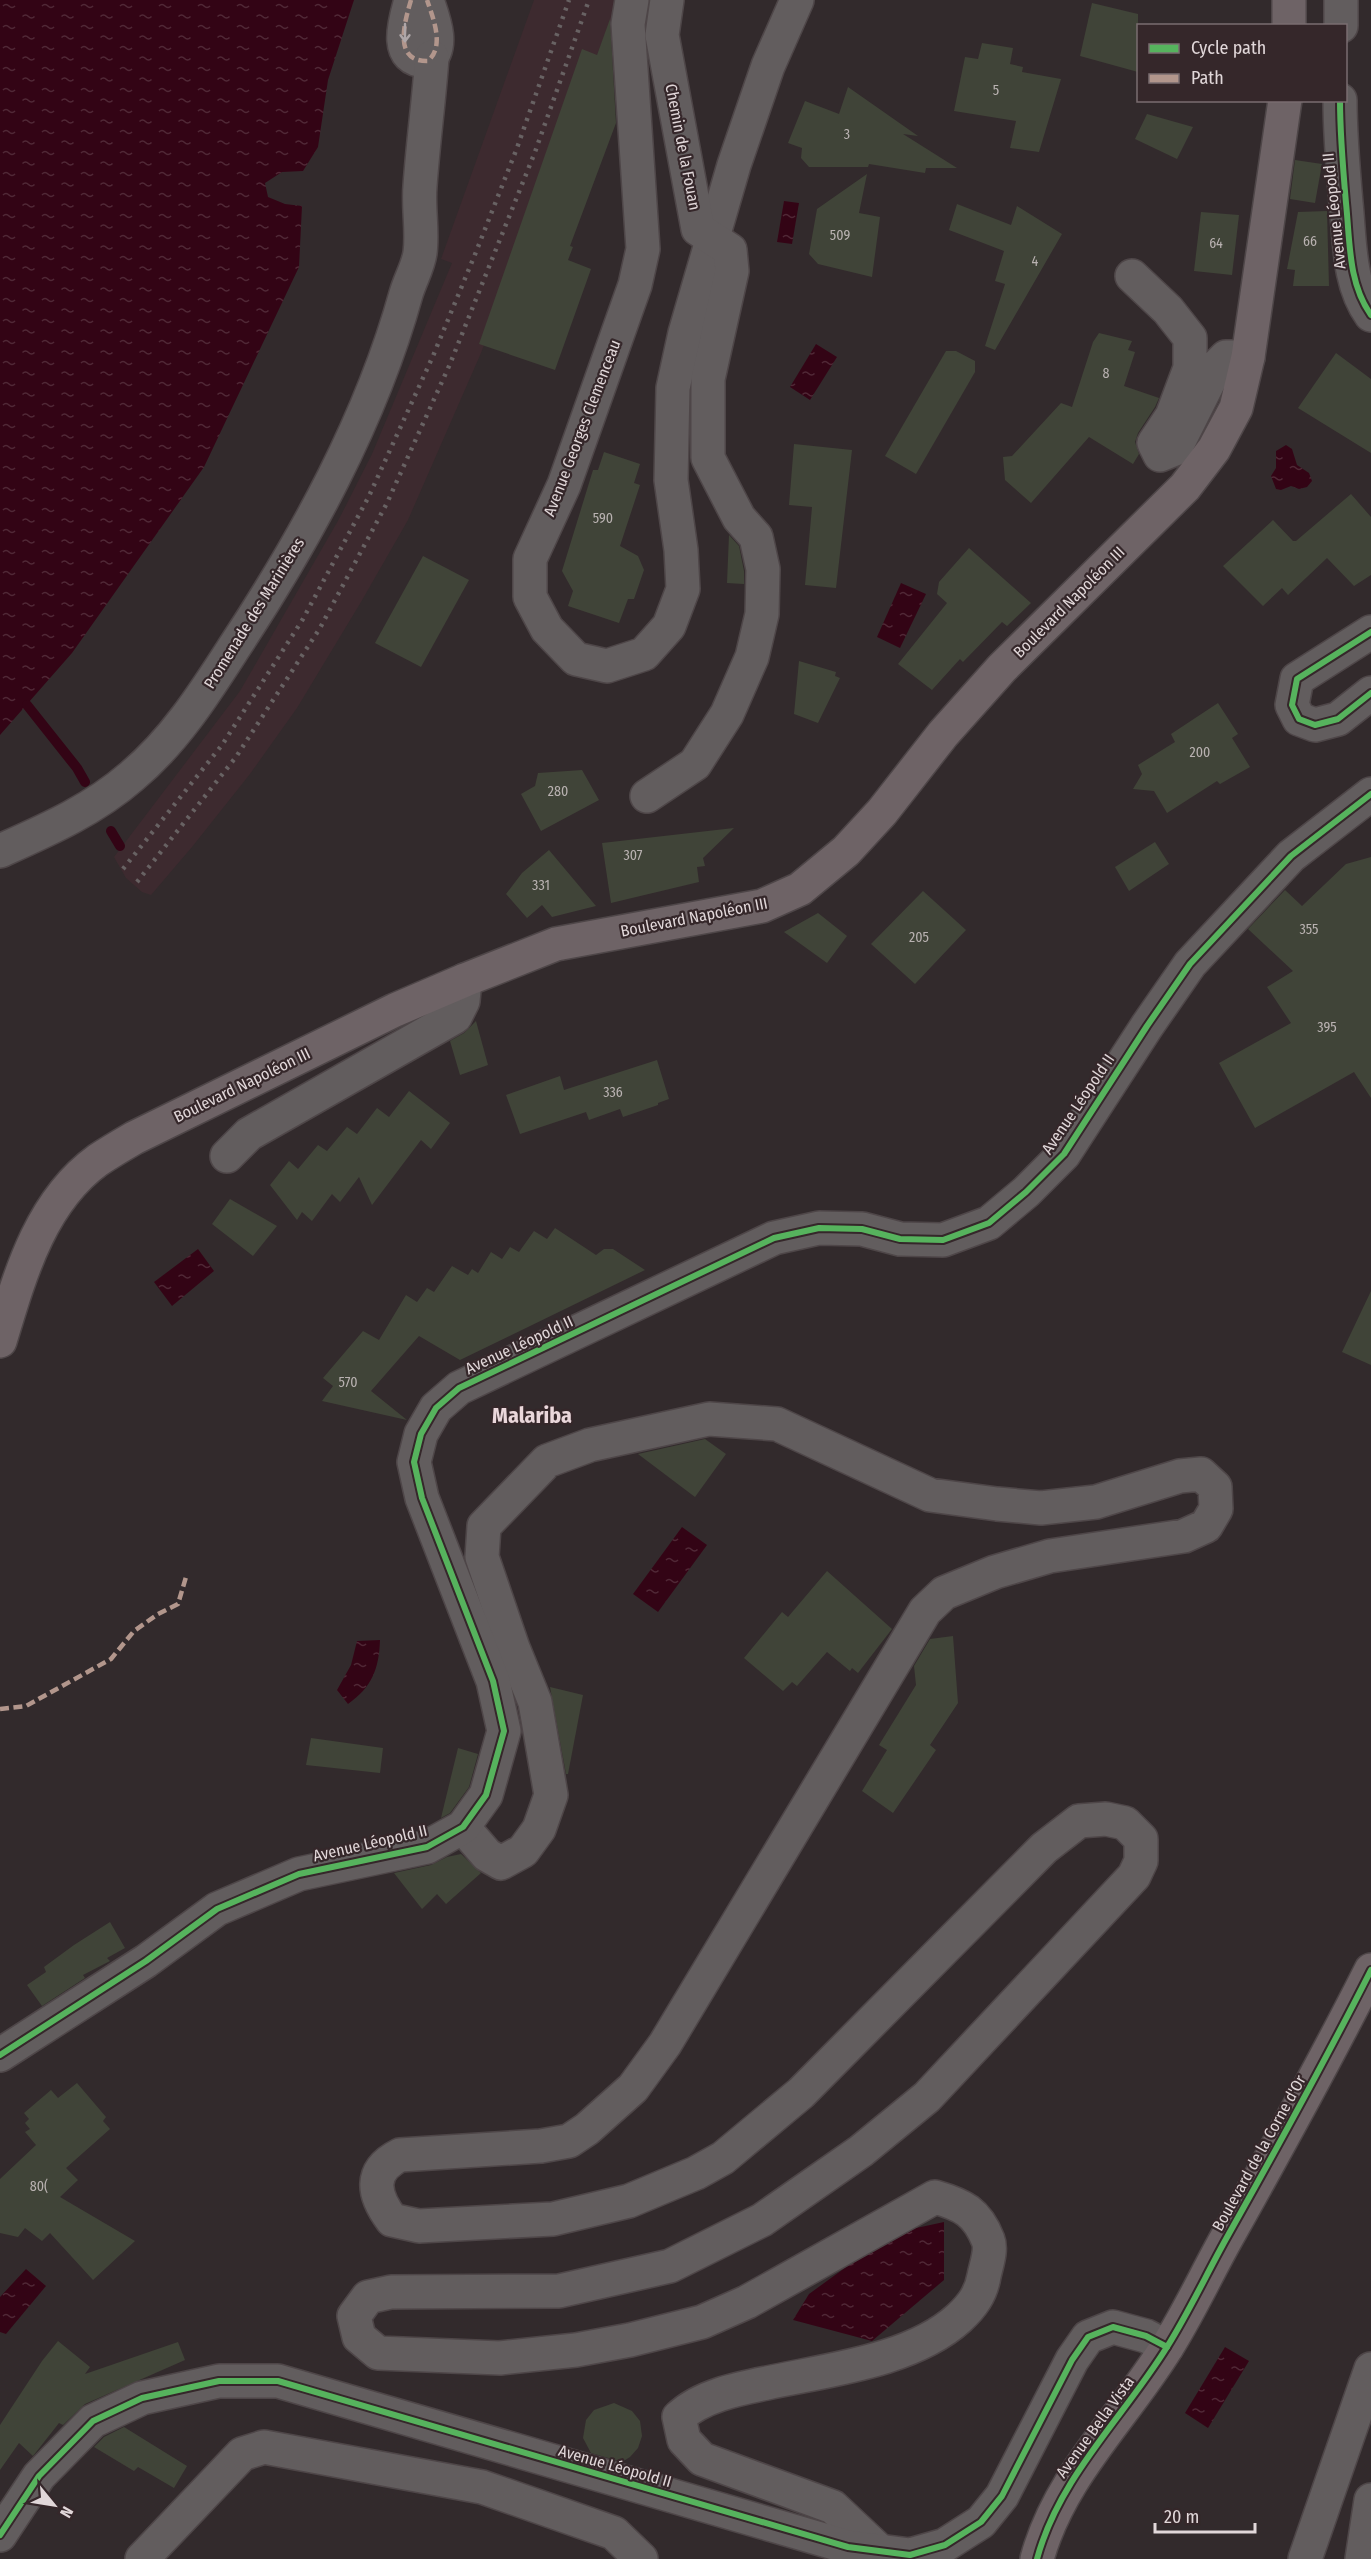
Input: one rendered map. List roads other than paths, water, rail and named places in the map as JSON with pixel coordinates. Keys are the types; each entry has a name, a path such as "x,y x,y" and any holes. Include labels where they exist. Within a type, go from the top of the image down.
{"main road":[{"path":"1289,0 1289,24"},
{"name":"Boulevard Napoléon III","path":"0,1341 19,1280 40,1228 68,1189 97,1161 134,1138 395,1010 465,980 556,944 762,906 800,889 846,851 882,812 943,734 1002,668 1185,487 1214,449 1236,408 1248,357 1285,102"},
{"name":"Boulevard de la Corne d'Or","path":"1167,2347 1303,2101 1371,1971"},
{"name":"Avenue Bella Vista","path":"1037,2559 1044,2531 1064,2493 1167,2347"}],"street":[{"path":"411,0 403,29 404,40 412,56 425,59"},
{"name":"Promenade des Marinières","path":"425,59 436,53 437,41 427,0"},
{"name":"Avenue Georges Clemenceau","path":"632,0 628,24 643,249 635,285 564,485 530,559 530,597 546,629 576,659 607,666 644,654 669,626 683,589 681,550 671,480 673,388 685,333 734,165 768,66 797,0"},
{"name":"Chemin de la Fouan","path":"647,796 695,764 727,714 752,657 762,614 763,569 756,537 739,518 708,458 708,379 732,271 730,250 698,229 662,35 667,0"},
{"path":"1341,0 1341,24"},
{"name":"Promenade des Marinières","path":"0,851 74,817 115,790 151,759 188,715 250,623 303,534 371,397 399,323 406,292 420,253 419,188 425,59"},
{"name":"Promenade des Marinières","path":"406,292 404,186 425,59"},
{"name":"Avenue Léopold II","path":"1340,102 1340,130 1352,270 1363,304 1371,315"},
{"path":"1132,276 1168,310 1190,338 1190,368 1172,416 1154,443 1161,456 1175,449 1216,367 1226,357 1248,357"},
{"path":"1371,632 1298,679 1292,705 1299,718 1315,725 1338,719 1371,693"},
{"name":"Avenue Léopold II","path":"0,2055 146,1961 217,1909 299,1874 427,1847 464,1827 486,1795 504,1731 493,1681 422,1498 414,1462 421,1434 436,1408 459,1388 774,1238 819,1228 862,1229 900,1239 943,1240 989,1223 1026,1192 1064,1154 1140,1036 1190,964 1292,856 1371,794"},
{"path":"227,1156 249,1134 455,1017 463,1001 465,980"},
{"path":"464,1827 487,1855 501,1863 524,1851 539,1829 551,1795 535,1702 513,1648 482,1557 484,1526 547,1461 590,1445 709,1419 777,1424 930,1495 1041,1508 1096,1502 1180,1476 1201,1474 1215,1487 1216,1509 1206,1526 1184,1536 1050,1556 994,1572 944,1593 925,1611 665,2044 633,2088 587,2129 569,2140 541,2146 400,2155 385,2163 376,2183 381,2206 392,2220 418,2226 553,2218 628,2201 696,2174 723,2157 801,2093 1044,1848 1079,1821 1106,1819 1125,1823 1142,1839 1141,1861 1134,1876 927,2097 861,2151 762,2220 670,2266 559,2291 391,2292 368,2297 354,2316 359,2337 378,2353 500,2358 587,2348 702,2322 747,2302 935,2197 960,2204 981,2223 990,2245 982,2286 972,2306 946,2329 913,2348 832,2369 739,2388 691,2406 679,2417 684,2440 702,2459 833,2507 900,2556"},
{"name":"Avenue Léopold II","path":"0,2535 39,2476 93,2421 153,2395 219,2381 278,2381 848,2547 900,2556 945,2545 981,2522 1002,2496 1072,2360 1088,2337 1113,2327 1146,2336 1167,2347"},
{"path":"1305,2559 1371,2369"},
{"path":"142,2559 242,2454 264,2447 482,2487 614,2533 627,2558"},
{"path":"1362,2559 1371,2500"}],"water":[{"path":"0,0 354,0 328,80 318,147 303,171 282,172 265,183 268,197 285,204 302,206 299,267 204,467 72,653 0,735"},
{"path":"784,201 799,203 792,244 777,242"},
{"path":"816,344 837,357 810,400 790,387"},
{"path":"1286,445 1292,449 1297,465 1309,473 1312,481 1307,487 1299,489 1291,486 1281,490 1276,489 1271,476 1276,468 1276,451"},
{"path":"901,583 926,594 900,648 877,637"},
{"path":"198,1249 214,1271 172,1306 154,1282"},
{"path":"682,1527 707,1545 658,1612 633,1594"},
{"path":"380,1640 378,1660 373,1676 363,1691 348,1704 337,1690 351,1665 357,1641"},
{"path":"944,2222 944,2280 872,2341 793,2320 809,2294 893,2233"},
{"path":"26,2269 46,2286 6,2334 0,2332 0,2297"},
{"path":"1225,2347 1249,2361 1208,2428 1185,2413"}],"waterway":[{"path":"27,705 77,768 85,782"},
{"path":"111,831 120,846"}],"railway":[{"path":"123,869 222,745 303,619 369,496 433,356 476,252 517,148 569,0"},
{"path":"137,882 236,757 320,628 387,503 450,364 535,152 589,0"}],"district":[{"name":"Malariba","path":"532,1415"}]}
